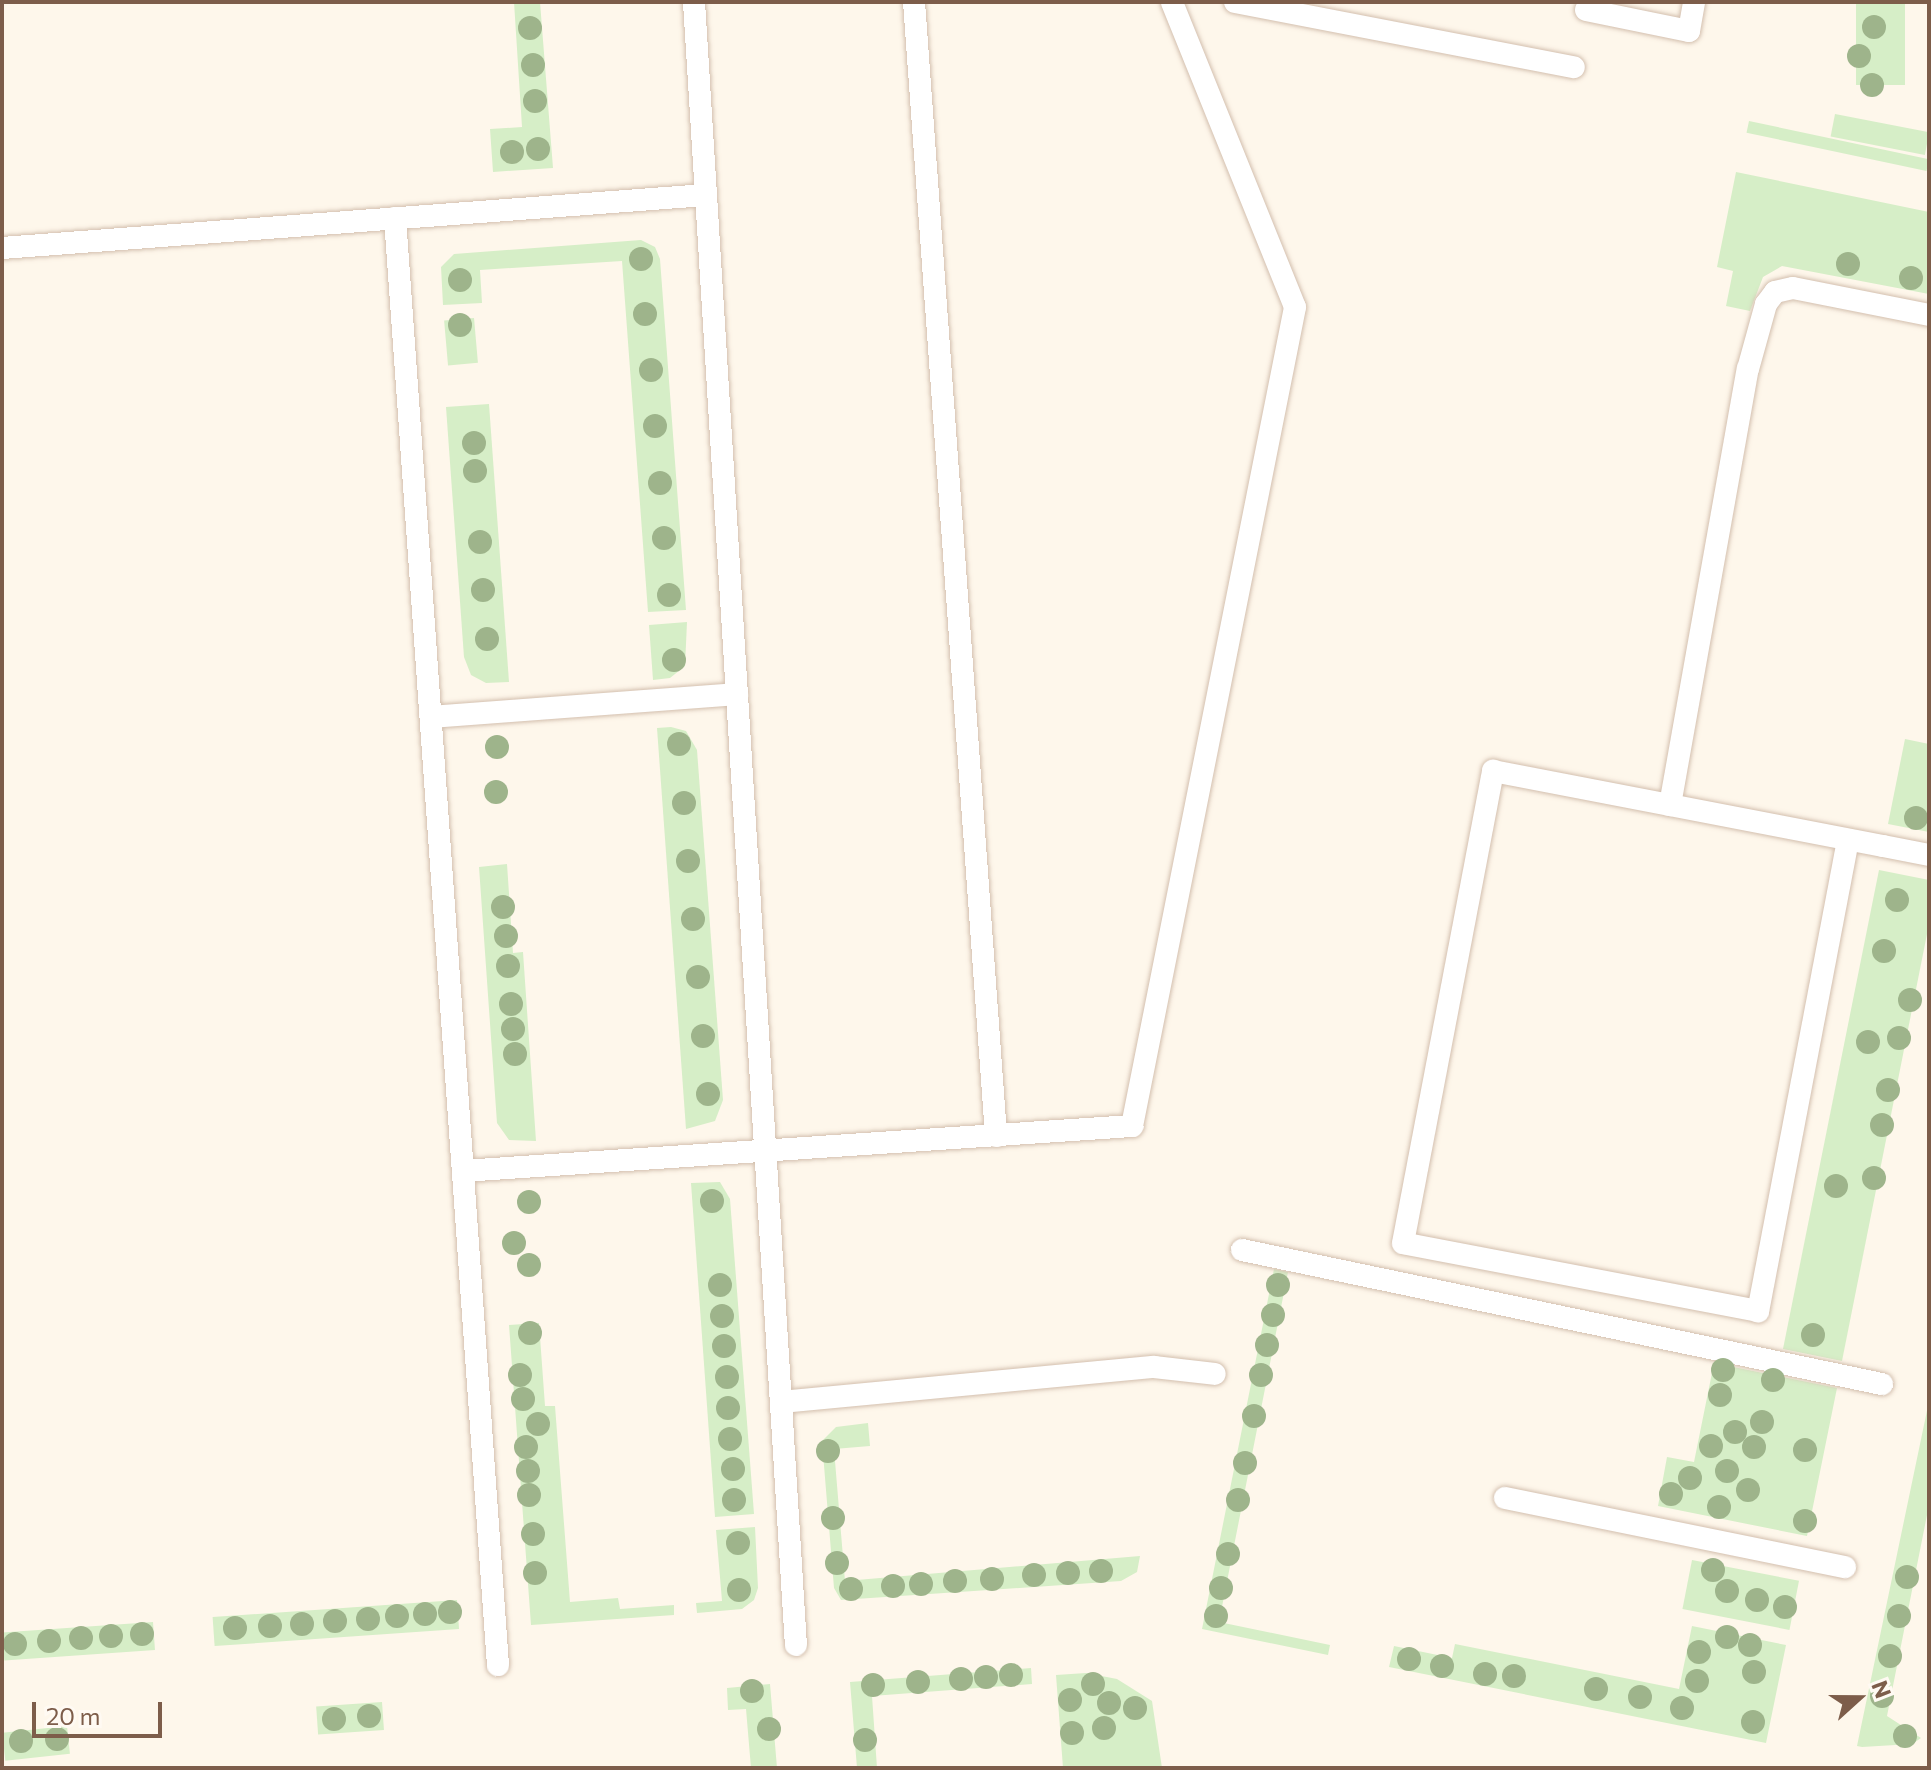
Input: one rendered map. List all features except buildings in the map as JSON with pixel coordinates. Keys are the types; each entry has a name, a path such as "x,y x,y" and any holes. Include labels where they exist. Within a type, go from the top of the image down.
{"lane":[{"path":"694,2 796,1645"},
{"path":"914,2 996,1136"},
{"path":"463,1171 1132,1126 1295,307 1172,2"},
{"path":"1235,2 1343,12 1574,67"},
{"path":"1586,10 1689,31 1694,2"},
{"path":"2,248 706,195"},
{"path":"395,218 498,1665"},
{"path":"1670,805 1748,369 1766,304 1775,292 1793,288 1929,315"},
{"path":"431,717 737,694"},
{"path":"1848,840 1758,1311 1403,1243 1493,771 1929,855"},
{"path":"1242,1250 1882,1384"},
{"path":"781,1402 1154,1367 1215,1374"},
{"path":"1505,1498 1845,1567"}],"green space":[{"path":"514,2 540,2 553,168 493,172 490,129 522,127"},
{"path":"1856,2 1905,2 1905,85 1856,85"},
{"path":"1835,114 1929,132 1925,155 1831,137"},
{"path":"1749,121 1929,159 1926,171 1747,133"},
{"path":"1736,172 1929,212 1929,294 1782,266 1763,277 1750,311 1726,306 1733,271 1717,267"},
{"path":"641,240 655,247 660,259 686,610 648,612 622,261 480,270 482,303 443,305 441,267 454,254"},
{"path":"474,318 478,363 448,365 444,321"},
{"path":"489,404 509,682 486,683 471,675 464,657 446,407"},
{"path":"687,622 685,666 670,678 653,680 649,625"},
{"path":"671,727 686,731 697,750 723,1100 715,1121 686,1129 657,728"},
{"path":"1905,739 1929,744 1929,832 1888,824"},
{"path":"507,864 513,953 523,952 536,1141 509,1140 497,1123 479,867"},
{"path":"1879,870 1929,880 1929,924 1842,1361 1783,1349"},
{"path":"720,1182 730,1199 754,1514 715,1517 691,1183"},
{"path":"1274,1269 1288,1272 1219,1622 1330,1645 1328,1655 1202,1629"},
{"path":"539,1323 545,1406 555,1406 570,1602 618,1598 620,1609 674,1605 674,1615 531,1625 509,1325"},
{"path":"1714,1363 1837,1388 1807,1536 1658,1506 1667,1457 1694,1462"},
{"path":"1929,1401 1929,1505 1887,1716 1921,1738 1912,1744 1857,1746"},
{"path":"868,1423 870,1446 834,1449 845,1581 1140,1556 1137,1572 1121,1581 841,1600 834,1588 822,1441 836,1427"},
{"path":"755,1527 758,1588 754,1600 742,1609 697,1613 696,1603 722,1601 716,1530"},
{"path":"1692,1560 1799,1581 1789,1630 1682,1609"},
{"path":"457,1600 459,1629 215,1646 213,1617"},
{"path":"153,1622 155,1650 4,1660 2,1633"},
{"path":"1692,1626 1786,1645 1766,1743 1389,1667 1394,1646 1452,1658 1455,1644 1679,1689"},
{"path":"1031,1668 1032,1684 872,1696 877,1768 857,1768 850,1682"},
{"path":"1086,1673 1117,1679 1152,1701 1162,1768 1063,1768 1056,1675"},
{"path":"770,1684 777,1768 751,1768 746,1709 728,1710 727,1688"},
{"path":"382,1702 384,1730 318,1735 316,1707"},
{"path":"67,1726 70,1754 5,1761 2,1733"}]}
